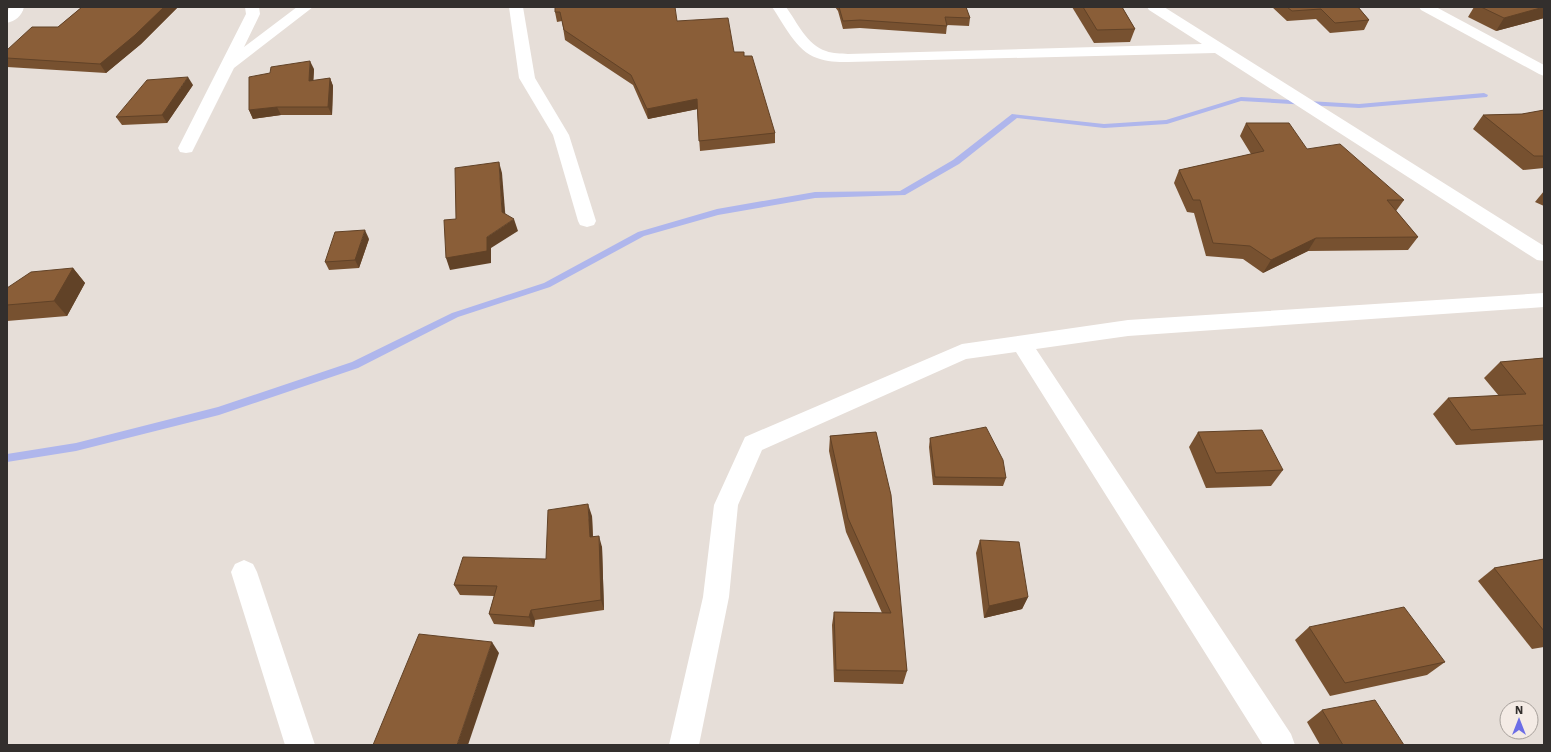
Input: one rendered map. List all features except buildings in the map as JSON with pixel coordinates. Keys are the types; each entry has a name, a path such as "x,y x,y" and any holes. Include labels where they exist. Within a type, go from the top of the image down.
{"street":[{"path":"7,19 16,12 16,7"},
{"path":"186,148 253,14 252,7"},
{"path":"226,68 306,7"},
{"path":"516,7 527,78 561,135 587,221"},
{"path":"780,7 804,42 816,53 828,57 848,58 1219,48"},
{"path":"1154,7 1544,255"},
{"path":"1426,7 1544,72"},
{"path":"684,745 716,597 726,506 753,444 962,352 1128,328 1544,300"},
{"path":"1021,343 1280,745"},
{"path":"244,572 300,745"}],"waterway":[{"path":"7,458 76,447 219,411 355,365 455,315 547,285 641,234 717,212 815,195 902,193 956,162 1015,116 1104,126 1167,122 1241,99 1359,106 1484,95"}]}
